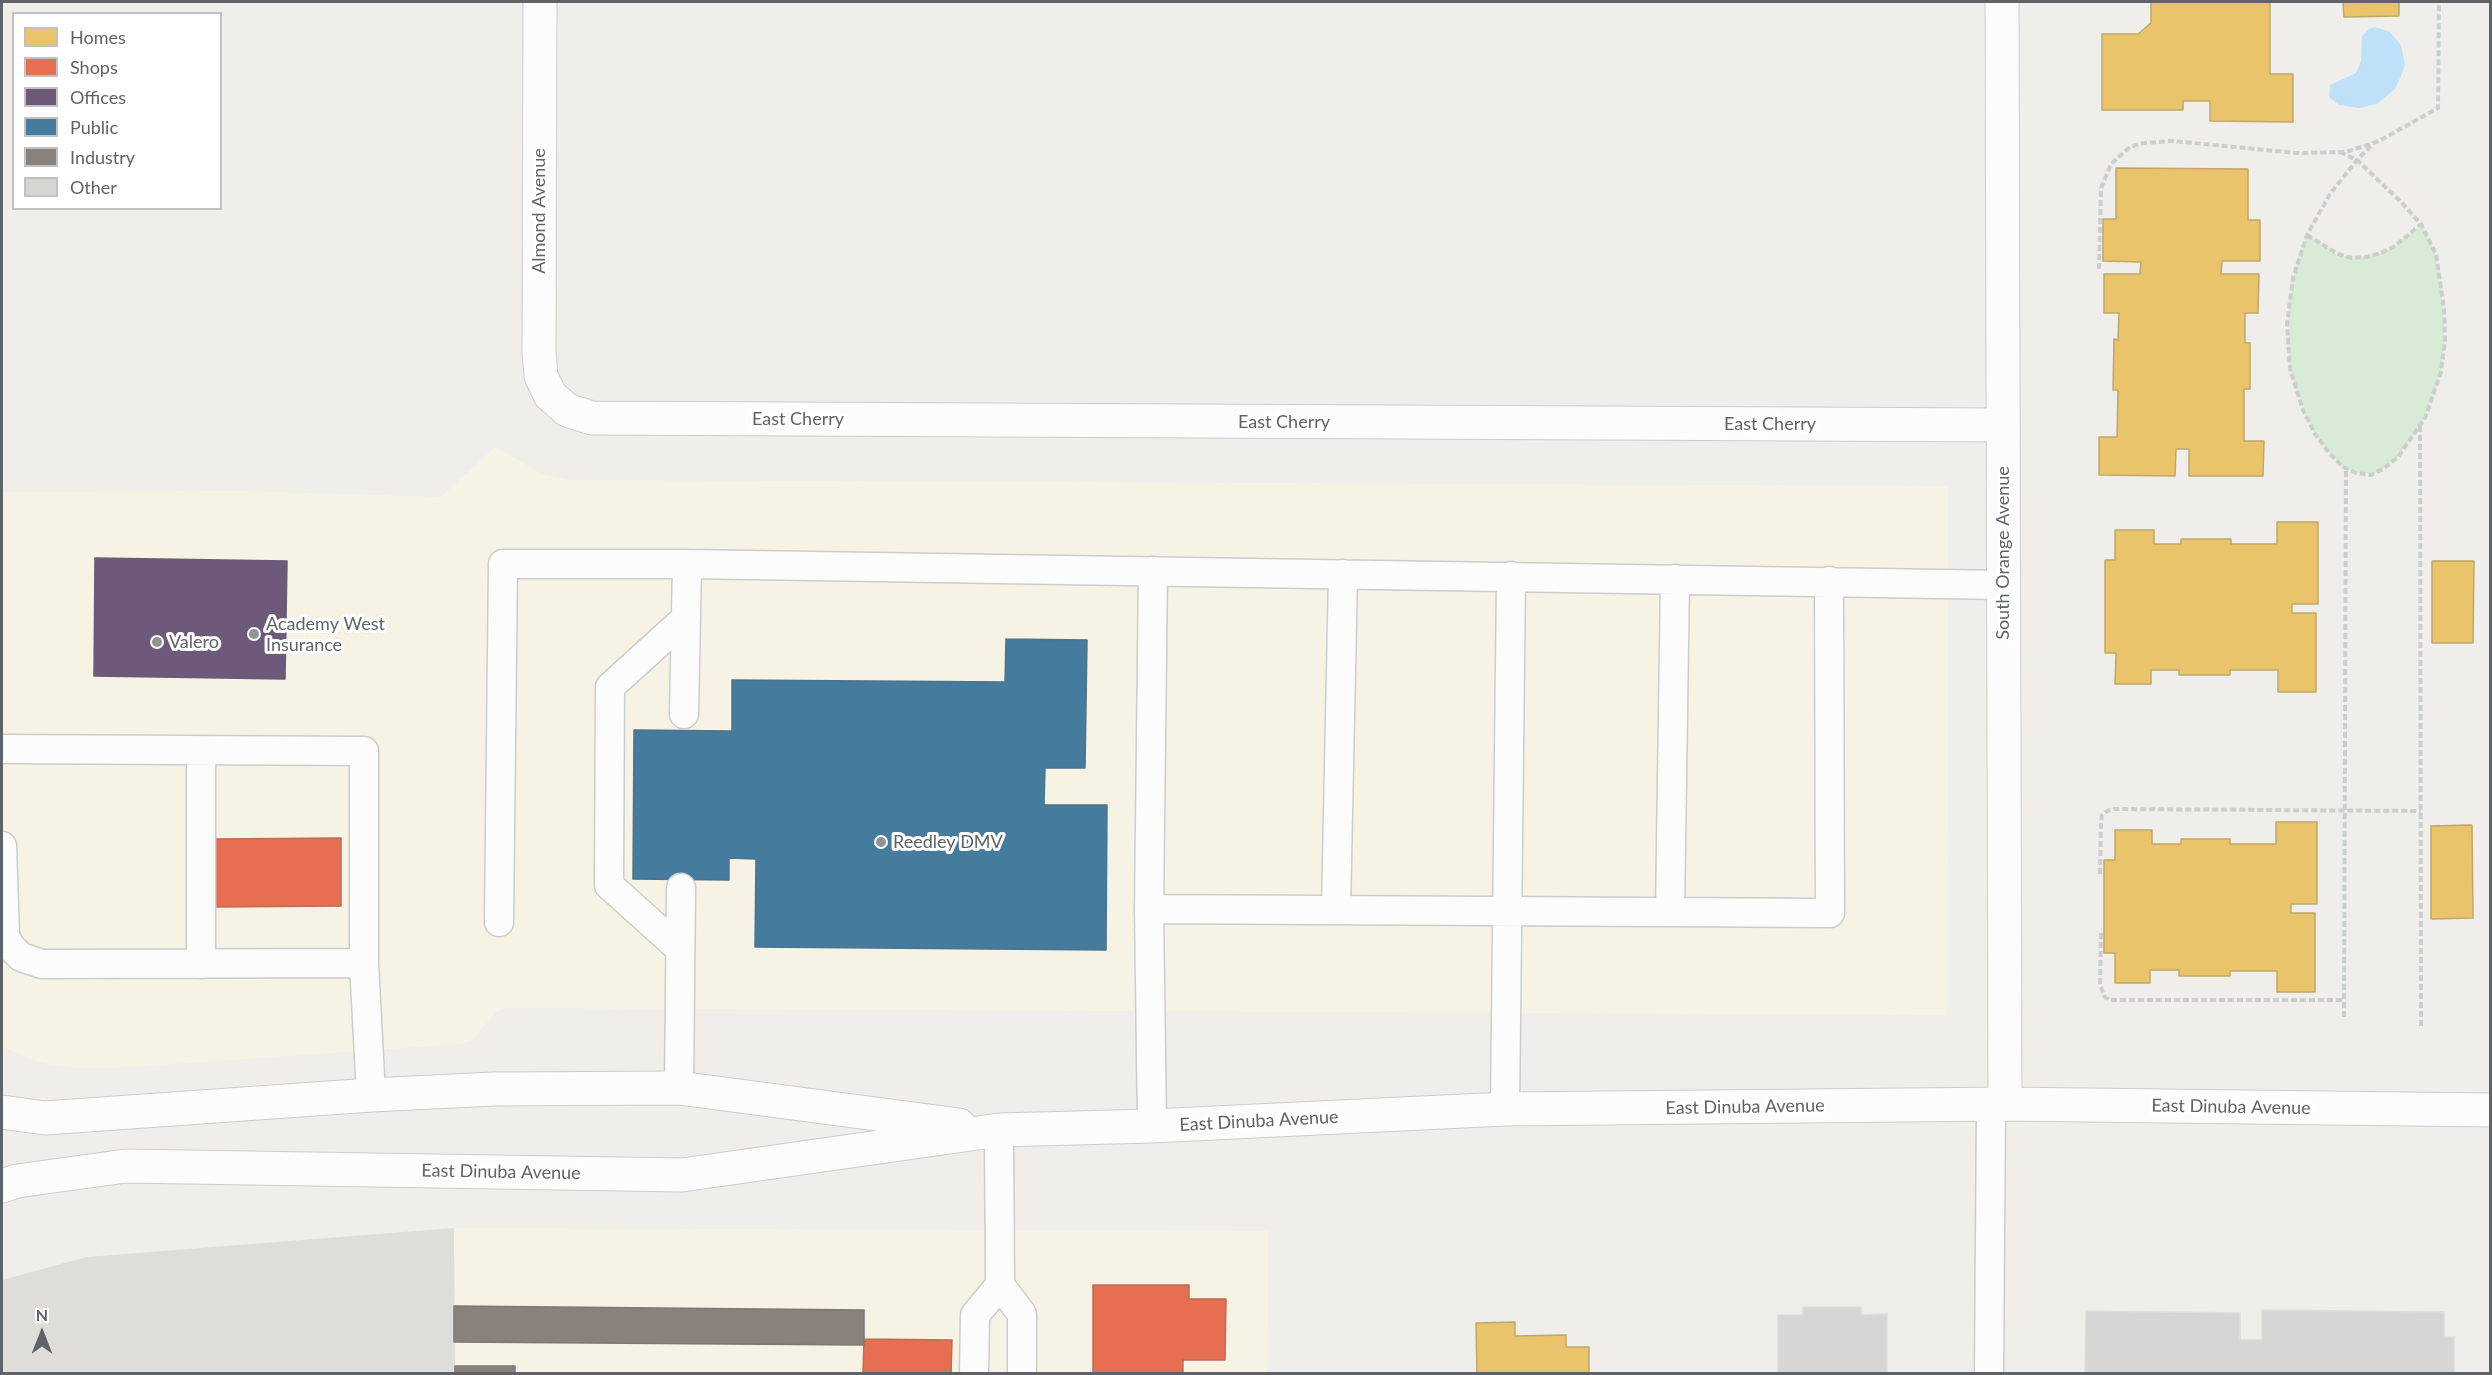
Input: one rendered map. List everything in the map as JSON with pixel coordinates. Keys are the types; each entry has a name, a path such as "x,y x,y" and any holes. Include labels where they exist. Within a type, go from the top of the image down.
{"street":[{"name":"Almond Avenue","path":"540,2 539,351 541,376 550,395 567,410"},
{"name":"South Orange Avenue","path":"1998,1104 2003,585 2002,2"},
{"name":"East Cherry","path":"567,410 592,418 2003,425"},
{"name":"East Dinuba Avenue","path":"2,1112 45,1118 371,1095 494,1089 679,1088 999,1130"},
{"name":"East Dinuba Avenue","path":"2,1186 17,1181 126,1166 682,1175 999,1130 1152,1126 1505,1109 1998,1104 2490,1110"}],"lane":[{"path":"499,922 503,564 687,564 2003,585"},
{"path":"684,714 687,564"},
{"path":"1152,1126 1149,909 1153,571"},
{"path":"1336,910 1343,574"},
{"path":"1505,1109 1511,576"},
{"path":"1670,912 1675,579"},
{"path":"1149,909 1830,913 1829,581"},
{"path":"680,949 609,885 610,687 686,618"},
{"path":"2,749 364,751 364,963 371,1095"},
{"path":"201,751 201,964"},
{"path":"2,846 5,935 10,946 21,957 42,964 364,963"},
{"path":"679,1088 681,888"},
{"path":"1989,1374 1998,1104"},
{"path":"999,1130 1000,1285 1022,1314 1022,1374"},
{"path":"974,1374 975,1315 1000,1285"}],"path":[{"path":"2099,269 2101,188 2111,164 2130,147 2143,143 2173,141 2296,153 2340,152 2374,143 2438,108 2439,2"},
{"path":"2340,152 2357,160 2421,224 2436,254 2444,309 2445,340 2441,372 2434,396 2420,426 2398,457 2377,473 2363,475 2346,468 2330,454 2315,434 2303,410 2290,369 2287,344 2289,300 2298,256 2307,235 2330,194 2357,160 2374,143"},
{"path":"2307,235 2338,254 2352,258 2366,257 2381,254 2395,246 2421,224"},
{"path":"2420,426 2421,1026"},
{"path":"2344,1017 2346,468"},
{"path":"2100,874 2101,821 2102,815 2107,811 2421,811"},
{"path":"2101,933 2100,984 2104,996 2109,1000 2344,1000"}],"shaded area":[{"path":"495,447 542,474 569,480 1948,486 1947,1015 505,1008 496,1012 472,1040 461,1044 115,1068 72,1068 42,1063 2,1047 2,492 242,491 441,497"},
{"path":"454,1228 1268,1231 1267,1373 455,1373"},
{"path":"454,1228 455,1373 2,1374 2,1280 87,1257"}],"green space":[{"path":"2421,224 2436,254 2441,278 2445,340 2441,372 2425,418 2398,457 2377,473 2356,473 2343,467 2315,434 2303,410 2290,369 2287,344 2289,300 2298,256 2307,235 2338,254 2352,258 2381,253 2395,246"}],"water":[{"path":"2375,27 2390,32 2401,45 2405,65 2395,89 2377,104 2359,108 2339,105 2329,97 2330,85 2356,73 2361,61 2362,36"}],"building: Homes":[{"path":"2151,2 2270,2 2270,74 2293,74 2293,122 2210,121 2210,101 2183,101 2183,110 2102,110 2102,34 2138,34 2151,23"},
{"path":"2343,2 2399,2 2399,16 2344,17"},
{"path":"2116,168 2248,169 2248,220 2260,220 2260,261 2222,261 2221,274 2259,274 2258,313 2245,313 2245,343 2250,343 2250,389 2244,389 2244,441 2264,441 2263,476 2189,476 2189,449 2176,449 2175,476 2099,475 2099,437 2117,437 2118,390 2113,390 2114,339 2118,340 2119,313 2104,313 2104,274 2140,274 2141,262 2103,261 2103,219 2116,219"},
{"path":"2277,522 2318,522 2318,604 2292,604 2292,613 2316,613 2316,692 2278,692 2278,670 2230,670 2230,675 2179,675 2179,670 2151,670 2151,684 2115,684 2116,653 2105,653 2105,560 2115,560 2115,530 2154,530 2154,544 2181,544 2181,539 2231,539 2231,544 2277,544"},
{"path":"2432,561 2474,561 2473,643 2432,643"},
{"path":"2276,822 2317,822 2317,904 2291,904 2291,913 2315,913 2315,992 2277,992 2277,971 2230,971 2230,976 2179,976 2179,970 2150,970 2150,983 2115,983 2115,953 2104,953 2104,860 2115,860 2115,830 2152,830 2152,844 2181,844 2181,839 2230,839 2230,844 2276,844"},
{"path":"2472,825 2473,918 2431,919 2431,826"},
{"path":"1515,1322 1515,1336 1566,1335 1566,1347 1589,1347 1589,1374 1477,1374 1476,1323"}],"building: Shops":[{"path":"341,838 341,906 215,907 215,839"},
{"path":"1093,1285 1189,1285 1189,1299 1226,1299 1225,1360 1183,1360 1183,1374 1093,1374"},
{"path":"864,1339 952,1340 951,1374 863,1374"}],"building: Offices":[{"path":"95,558 287,561 285,679 94,676"}],"building: Public":[{"path":"1006,639 1087,640 1085,768 1045,768 1044,805 1107,805 1106,950 755,947 756,859 729,858 729,880 633,879 634,730 732,731 732,680 1005,682"}],"building: Industry":[{"path":"454,1306 864,1310 864,1345 454,1342"},
{"path":"455,1366 515,1366 515,1374 455,1374"}],"building: Other":[{"path":"1803,1307 1861,1307 1861,1315 1887,1314 1887,1374 1778,1374 1778,1315 1803,1315"},
{"path":"2262,1310 2444,1312 2444,1337 2454,1337 2454,1374 2085,1374 2086,1311 2240,1313 2240,1340 2262,1340"}],"place":[{"name":"Academy West Insurance","path":"254,634"},
{"name":"Valero","path":"157,642"},
{"name":"Reedley DMV","path":"881,842"}]}
